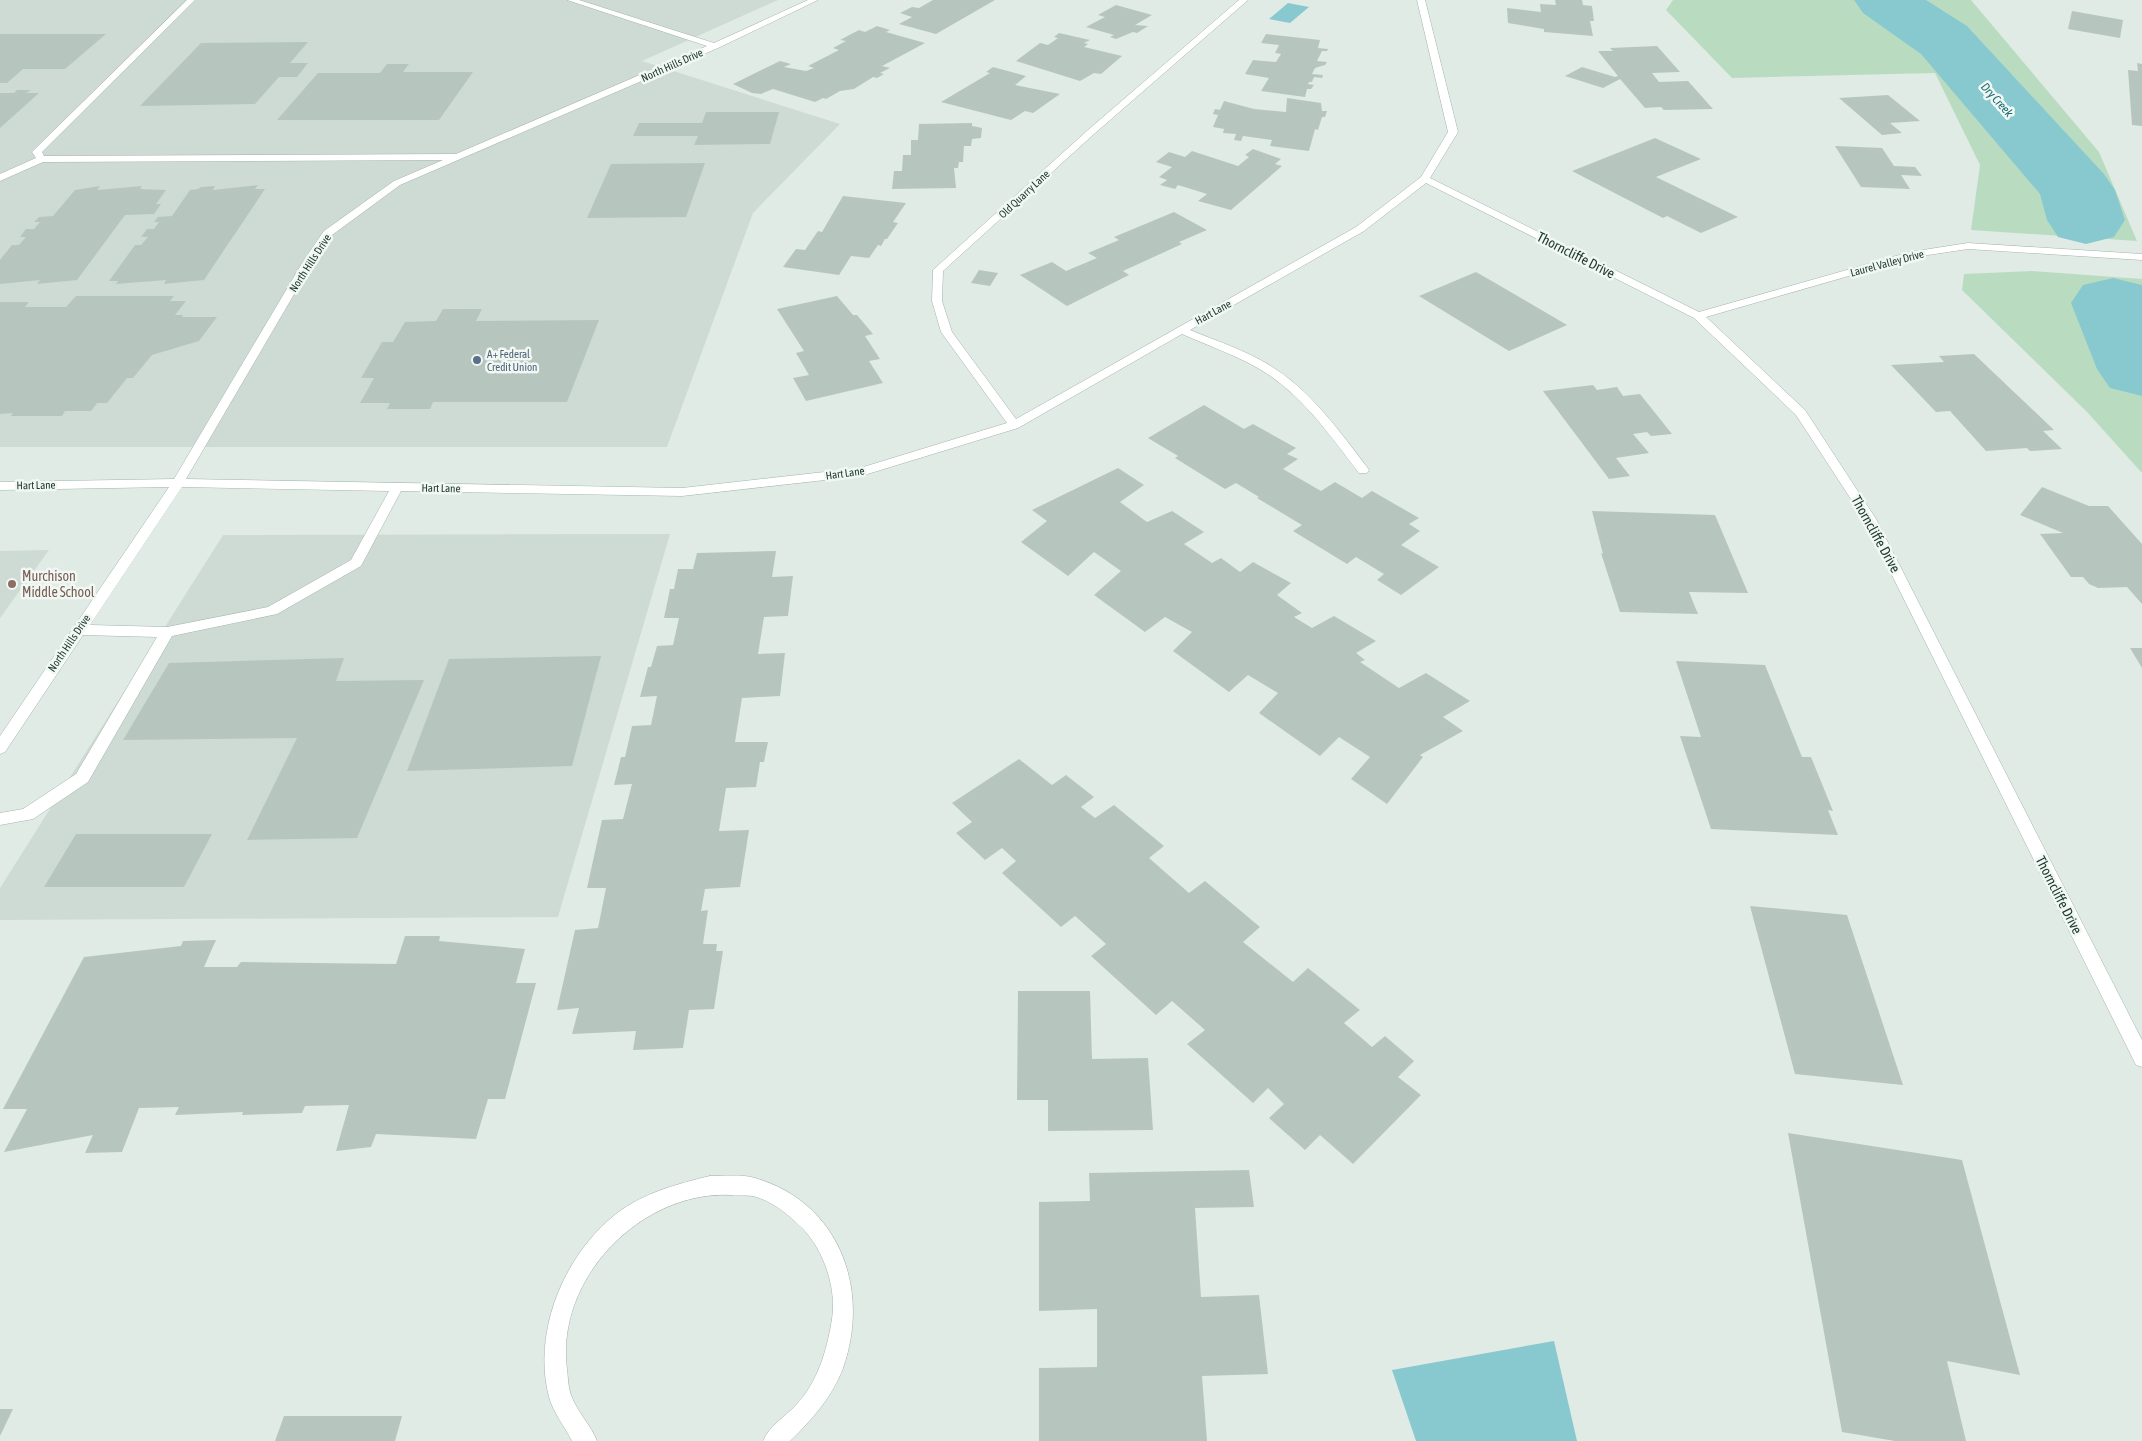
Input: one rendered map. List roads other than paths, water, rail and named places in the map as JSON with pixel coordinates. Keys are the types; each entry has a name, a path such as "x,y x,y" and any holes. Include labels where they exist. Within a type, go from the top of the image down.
{"street":[{"path":"41,159 37,152 191,0"},
{"path":"571,0 715,46"},
{"name":"North Hills Drive","path":"0,748 178,483 309,260 328,233 397,183 462,157 715,46 814,0"},
{"name":"Old Quarry Lane","path":"1014,425 948,332 937,301 938,270 1091,132 1244,0"},
{"name":"Hart Lane","path":"0,486 178,483 682,492 861,472 1014,425 1360,229 1425,179 1453,132 1421,0"},
{"path":"0,178 41,159 462,157"},
{"name":"Thorncliffe Drive","path":"1425,179 1698,316 1801,413 1870,518 2142,1060"},
{"name":"Laurel Valley Drive","path":"1698,316 1914,254 1968,246 2142,258"},
{"path":"1182,330 1256,362 1282,379 1299,393 1327,423 1363,470"},
{"path":"78,630 167,632 272,611 356,563 397,487"},
{"path":"0,819 27,815 82,778 167,632"},
{"path":"586,1441 560,1397 554,1350 565,1300 588,1257 623,1221 665,1196 710,1185 754,1187 791,1204 821,1232 839,1272 843,1317 833,1366 805,1412 774,1441"}],"water":[{"path":"1288,3 1309,7 1290,23 1269,19"},
{"path":"1554,1341 1577,1441 1416,1441 1392,1370"}],"waterway":[{"name":"Dry Creek","path":"1885,0 1944,40 2077,190 2086,220"},
{"name":"Dry Creek","path":"2113,303 2142,369"}],"place":[{"name":"A+ Federal Credit Union","path":"477,360"},
{"name":"Murchison Middle School","path":"12,584"}]}
